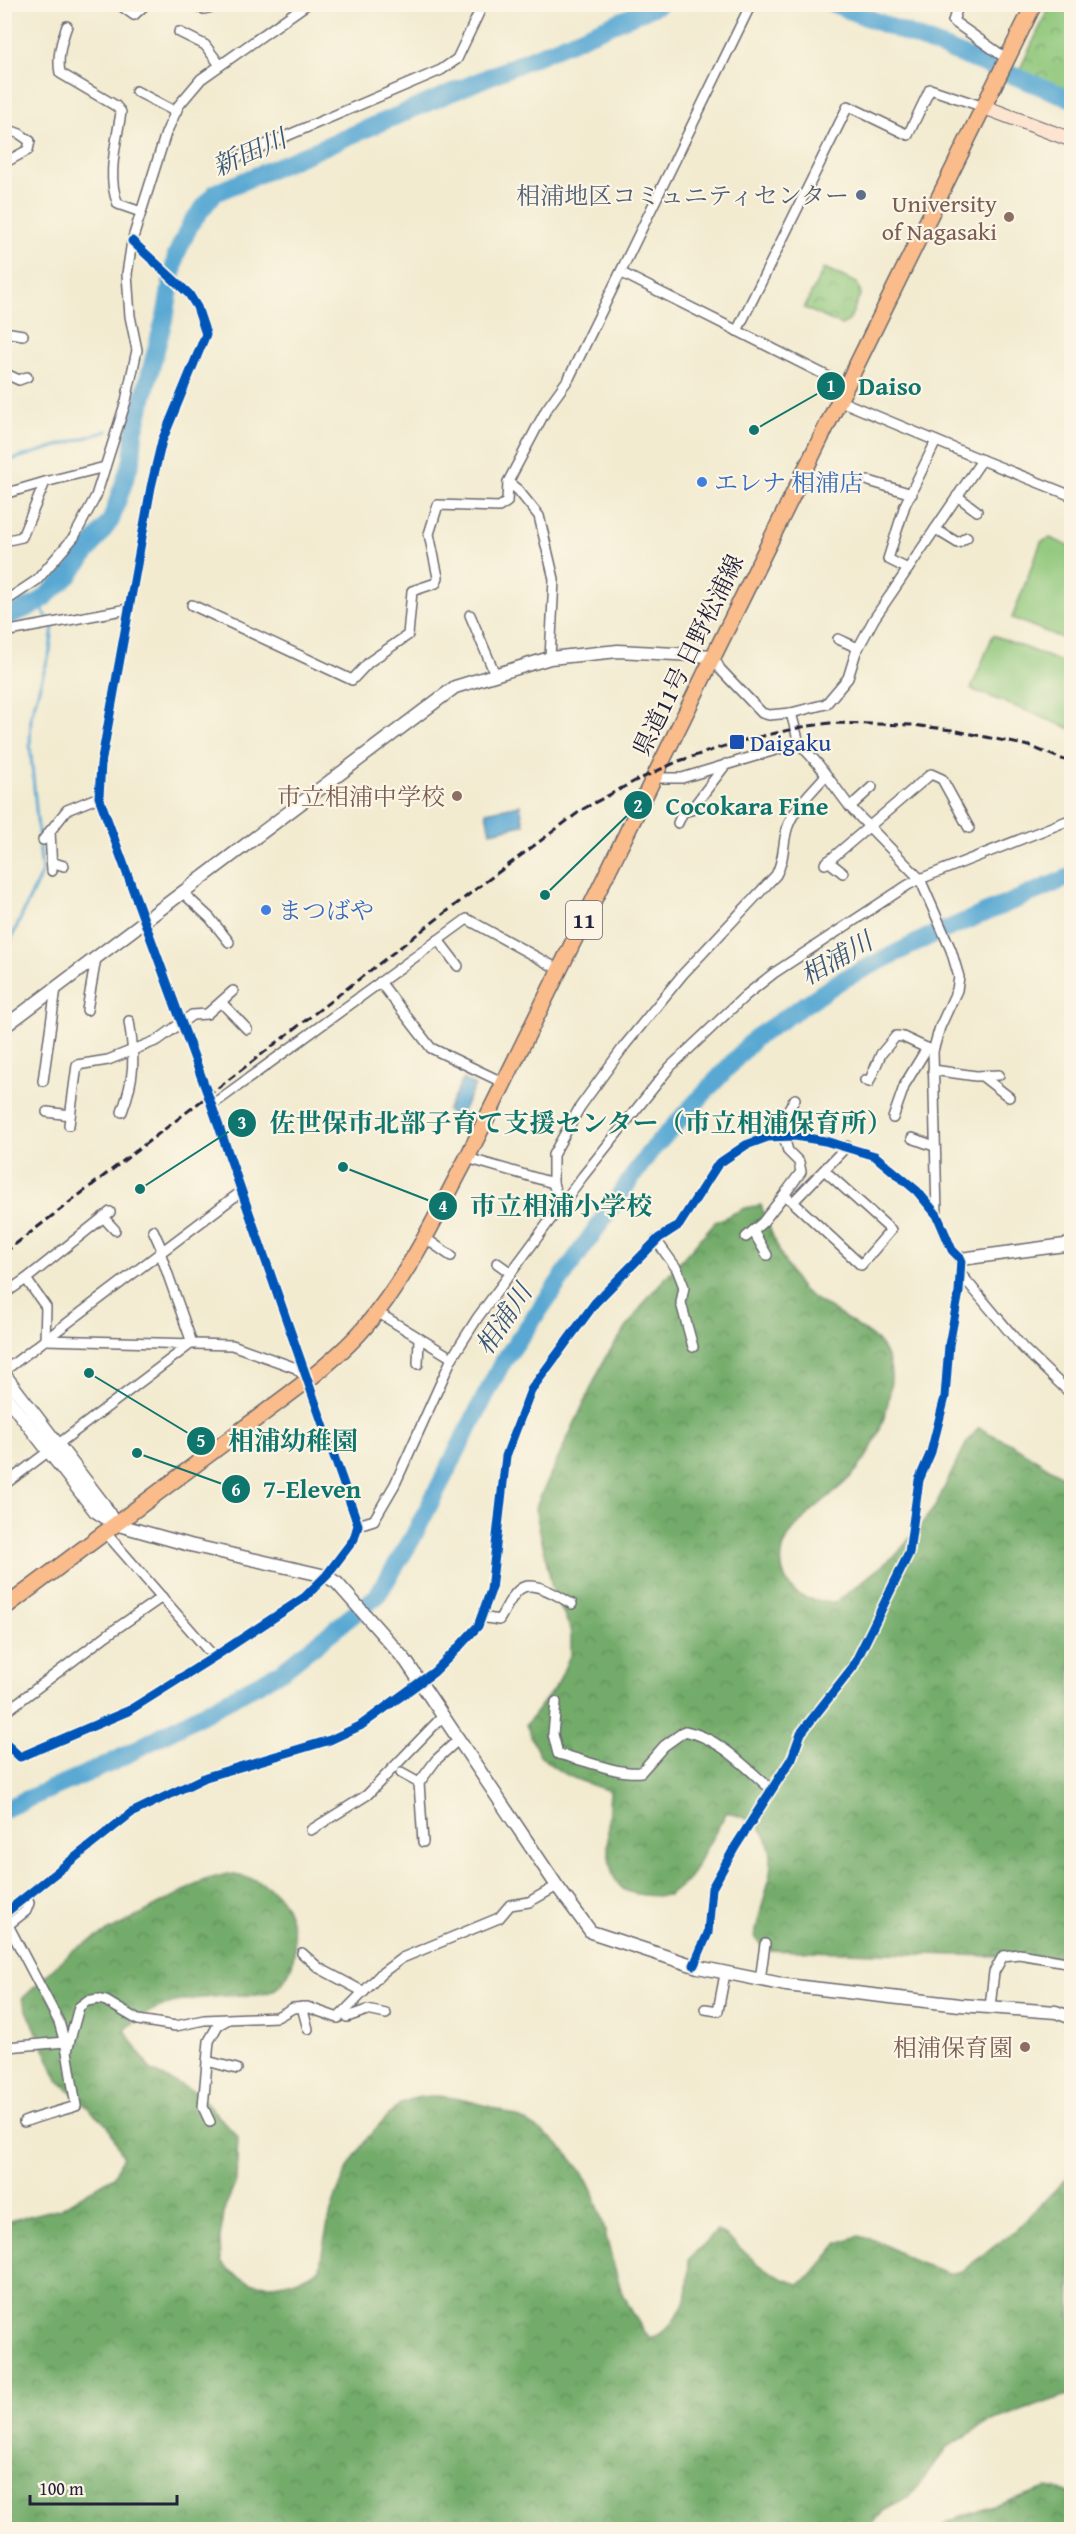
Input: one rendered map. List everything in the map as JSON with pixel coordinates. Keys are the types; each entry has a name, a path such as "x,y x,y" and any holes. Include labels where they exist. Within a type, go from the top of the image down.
{"main road":[{"name":"県道11号 日野松浦線","path":"4,1608 308,1380 338,1355 377,1312 415,1257 560,970 845,385 1034,4"},
{"path":"987,100 1071,140"}],"street":[{"path":"120,5 134,15 146,4"},
{"path":"188,4 204,9 227,4"},
{"path":"4,603 37,580 74,537 92,505 126,401 137,350 130,316 127,274 132,241 166,134 176,112 201,78 307,4"},
{"path":"228,162 441,70 457,59 483,4"},
{"path":"958,4 953,21 1006,61"},
{"path":"192,605 352,680 369,662 408,635 412,591 436,583 438,577 429,534 438,505 499,507 507,502 508,482 546,410 569,378 751,5"},
{"path":"68,26 62,40 58,64 60,73 116,105 121,112 113,170 113,192 118,204 141,212"},
{"path":"179,32 205,45 220,65"},
{"path":"737,331 848,106 908,135 930,89 987,100"},
{"path":"136,91 176,112"},
{"path":"4,128 30,141 28,150 4,163"},
{"path":"4,1742 20,1758 128,1711 305,1597 326,1576 354,1539 358,1525 212,1105 99,797 101,764 151,487 162,441 206,334 197,307 189,294 132,241"},
{"path":"622,273 845,385"},
{"path":"4,332 23,335"},
{"path":"4,373 25,381"},
{"path":"838,400 1071,496"},
{"path":"908,569 888,558 905,505 936,441"},
{"path":"4,1028 455,687 550,658 618,651 713,656 720,669 762,713 769,715 791,713 826,704 848,678 858,648 874,619 982,460"},
{"path":"4,494 105,467"},
{"path":"869,481 912,494"},
{"path":"508,482 518,490 539,516 554,579 550,658"},
{"path":"4,541 22,537 45,483"},
{"path":"957,496 977,511"},
{"path":"935,529 958,543 967,537"},
{"path":"4,632 128,609"},
{"path":"470,615 495,674"},
{"path":"838,639 858,648"},
{"path":"791,713 799,743 850,807 921,882 951,950 959,977 957,990 930,1050 905,1084 893,1118"},
{"path":"654,778 682,778 799,743"},
{"path":"678,824 683,812 691,810 726,764"},
{"path":"843,873 827,862 931,774 942,779 969,828"},
{"path":"560,1206 553,1183 553,1155 580,1107 625,1045 683,974 776,875 784,861 787,828 795,812 826,775"},
{"path":"850,807 872,787"},
{"path":"43,840 68,810 99,797"},
{"path":"358,1525 374,1520 395,1484 452,1358 478,1317 560,1206 670,1067 745,996 825,938 921,882 1071,819"},
{"path":"50,831 52,866 64,866"},
{"path":"182,892 210,918 229,942"},
{"path":"212,1105 467,919 560,970"},
{"path":"438,940 458,966"},
{"path":"87,1010 96,958"},
{"path":"380,982 431,1048 504,1083"},
{"path":"44,1080 56,988"},
{"path":"47,1112 70,1120 77,1065 108,1060 158,1040 192,1015 207,1014 233,991"},
{"path":"221,1002 247,1029"},
{"path":"121,1109 132,1086 134,1049 129,1021"},
{"path":"865,1080 869,1082 881,1054 896,1036 930,1050"},
{"path":"930,1050 933,1070 937,1215"},
{"path":"933,1070 982,1076 999,1075"},
{"path":"982,1076 1009,1096"},
{"path":"767,1255 749,1234 801,1172 799,1162 788,1151 784,1110 795,1099"},
{"path":"4,1914 131,1814 156,1799 206,1777 330,1740 360,1726 434,1672 478,1626 491,1590 506,1456 531,1390 595,1303 656,1240 679,1225 718,1164 746,1145 768,1137 788,1136 847,1146 875,1156 894,1170 917,1191 937,1215 952,1250 961,1259 960,1273 945,1397 931,1452 919,1480 909,1553 853,1667 801,1732 792,1758 712,1888 708,1933 694,1965"},
{"path":"912,1138 934,1146"},
{"path":"793,1202 847,1146"},
{"path":"467,1158 553,1183"},
{"path":"784,1195 861,1265 891,1230 824,1170"},
{"path":"214,1657 162,1597 95,1511 4,1373 242,1191"},
{"path":"4,1294 107,1214 115,1230"},
{"path":"153,1230 192,1343"},
{"path":"425,1238 452,1256"},
{"path":"656,1240 677,1269 684,1287 681,1303 693,1347"},
{"path":"961,1259 1071,1244"},
{"path":"497,1263 511,1273"},
{"path":"960,1273 1023,1348 1071,1395"},
{"path":"26,1279 46,1307 45,1340"},
{"path":"377,1312 452,1358"},
{"path":"418,1364 419,1339"},
{"path":"45,1340 232,1345 296,1368 308,1380"},
{"path":"4,1485 192,1343"},
{"path":"4,1394 54,1448"},
{"path":"110,1528 326,1576 337,1583 420,1681 556,1887 591,1932 725,1974 960,2005 1056,2012 1071,2018"},
{"path":"481,1617 499,1620 518,1589 525,1586 549,1590 572,1604"},
{"path":"4,1713 107,1635 162,1597"},
{"path":"556,1702 553,1734 558,1754 629,1773 641,1772 664,1746 685,1731 699,1734 715,1742 772,1790"},
{"path":"311,1830 367,1795 443,1716"},
{"path":"423,1842 419,1783 436,1760 459,1739"},
{"path":"401,1773 419,1783"},
{"path":"66,2046 79,2007 87,2001 98,1999 106,2001 138,2020 176,2026 204,2020 277,2017 293,2008 302,2007 338,2018 402,1958 499,1918 510,1905 529,1902 556,1887"},
{"path":"24,2122 40,2115 46,2116 76,2106 66,2046 59,2022 8,1925 26,1911 29,1903 26,1896"},
{"path":"760,1980 765,1944"},
{"path":"302,1953 320,1968 364,1992"},
{"path":"990,2007 994,1972 1003,1956 1019,1954 1071,1963"},
{"path":"705,2009 718,2011 725,1974"},
{"path":"302,2007 308,2029"},
{"path":"345,2012 347,2017 367,2010 386,2014"},
{"path":"210,2122 203,2107 207,2061 213,2032 218,2025 229,2019"},
{"path":"7,2047 66,2046"},
{"path":"207,2061 237,2069"}],"green space":[{"path":"1051,4 1071,5 1071,92 1019,71"},
{"path":"824,268 857,283 861,293 849,321 841,325 804,308"},
{"path":"1050,538 1071,547 1071,642 1012,618 1041,542"},
{"path":"993,635 1071,666 1071,729 971,689"},
{"path":"761,1205 783,1258 800,1287 808,1295 877,1341 887,1357 891,1375 885,1415 870,1451 845,1483 803,1519 791,1533 784,1547 781,1563 786,1580 795,1592 814,1600 836,1602 898,1553 934,1508 968,1440 979,1428 1013,1445 1071,1482 1071,1958 765,1950 755,1937 771,1864 766,1837 757,1825 727,1812 688,1880 668,1896 642,1895 627,1891 618,1884 609,1860 610,1791 573,1778 556,1768 541,1756 534,1745 526,1725 558,1683 571,1653 571,1630 553,1592 535,1508 605,1358 649,1296 715,1222 745,1208"},
{"path":"227,1874 265,1884 282,1901 288,1912 294,1939 291,1968 285,1980 276,1989 263,1994 205,1997 163,2006 137,2020 125,2030 151,2071 197,2093 238,2137 236,2182 225,2207 220,2239 221,2262 232,2272 256,2284 268,2285 294,2281 320,2269 332,2208 348,2169 359,2150 371,2133 398,2106 424,2097 446,2097 491,2107 529,2123 561,2147 579,2168 592,2191 625,2298 650,2339 662,2333 677,2316 687,2293 689,2259 717,2231 767,2270 799,2284 811,2276 839,2243 858,2236 878,2241 916,2262 948,2273 962,2271 1018,2228 1071,2173 1071,2394 988,2422 947,2448 910,2497 883,2511 870,2529 5,2530 5,2222 61,2208 114,2176 123,2156 108,2126 58,2080 22,1999 73,1950 205,1880"},
{"path":"1047,2488 1071,2492 1071,2529 938,2529 947,2522"}],"water":[{"path":"520,805 524,825 490,832 486,812"},
{"path":"463,1079 475,1086 459,1117 447,1111"}],"waterway":[{"name":"新田川","path":"4,618 38,603 69,576 111,520 132,459 134,433 166,312 176,255 191,223 215,193 660,4"},
{"name":"新田川","path":"833,4 1072,99"},
{"path":"4,462 108,431"},
{"path":"124,436 134,438"},
{"path":"4,968 12,937 42,872 30,745 31,716 50,651 53,626 38,603"},
{"name":"相浦川","path":"4,1809 111,1763 282,1671 377,1596 412,1539 501,1365 649,1153 755,1038 840,981 928,937 1072,876"}],"railway":[{"path":"4,1253 472,892 583,809 635,781 679,761 737,742 830,723 913,725 952,730 1029,746 1072,763"}],"cycle path":[{"path":"4,1742 20,1757 128,1711 305,1597 326,1576 354,1539 358,1525 208,1095 99,797 101,764 151,487 162,441 206,334 197,307 189,294 132,241"},
{"path":"4,1914 131,1813 206,1777 330,1740 360,1726 434,1672 478,1626 491,1590 506,1456 531,1390 595,1303 659,1238 679,1225 718,1164 746,1145 768,1137 795,1136 825,1141 875,1156 917,1191 937,1215 952,1250 961,1259 959,1292 949,1345 945,1397 931,1452 919,1480 909,1553 853,1667 801,1733 792,1758 735,1847 712,1888 708,1933 694,1965"}],"place":[{"name":"相浦地区コミュニティセンター","path":"861,195"},
{"name":"University of Nagasaki","path":"1009,217"},
{"name":"Daiso","path":"754,430"},
{"name":"エレナ 相浦店","path":"702,482"},
{"name":"Daigaku","path":"737,742"},
{"name":"市立相浦中学校","path":"457,796"},
{"name":"Cocokara Fine","path":"545,895"},
{"name":"まつばや","path":"266,910"},
{"name":"市立相浦小学校","path":"343,1167"},
{"name":"佐世保市北部子育て支援センター（市立相浦保育所）","path":"140,1189"},
{"name":"相浦幼稚園","path":"89,1373"},
{"name":"7-Eleven","path":"137,1453"},
{"name":"相浦保育園","path":"1025,2047"}]}
